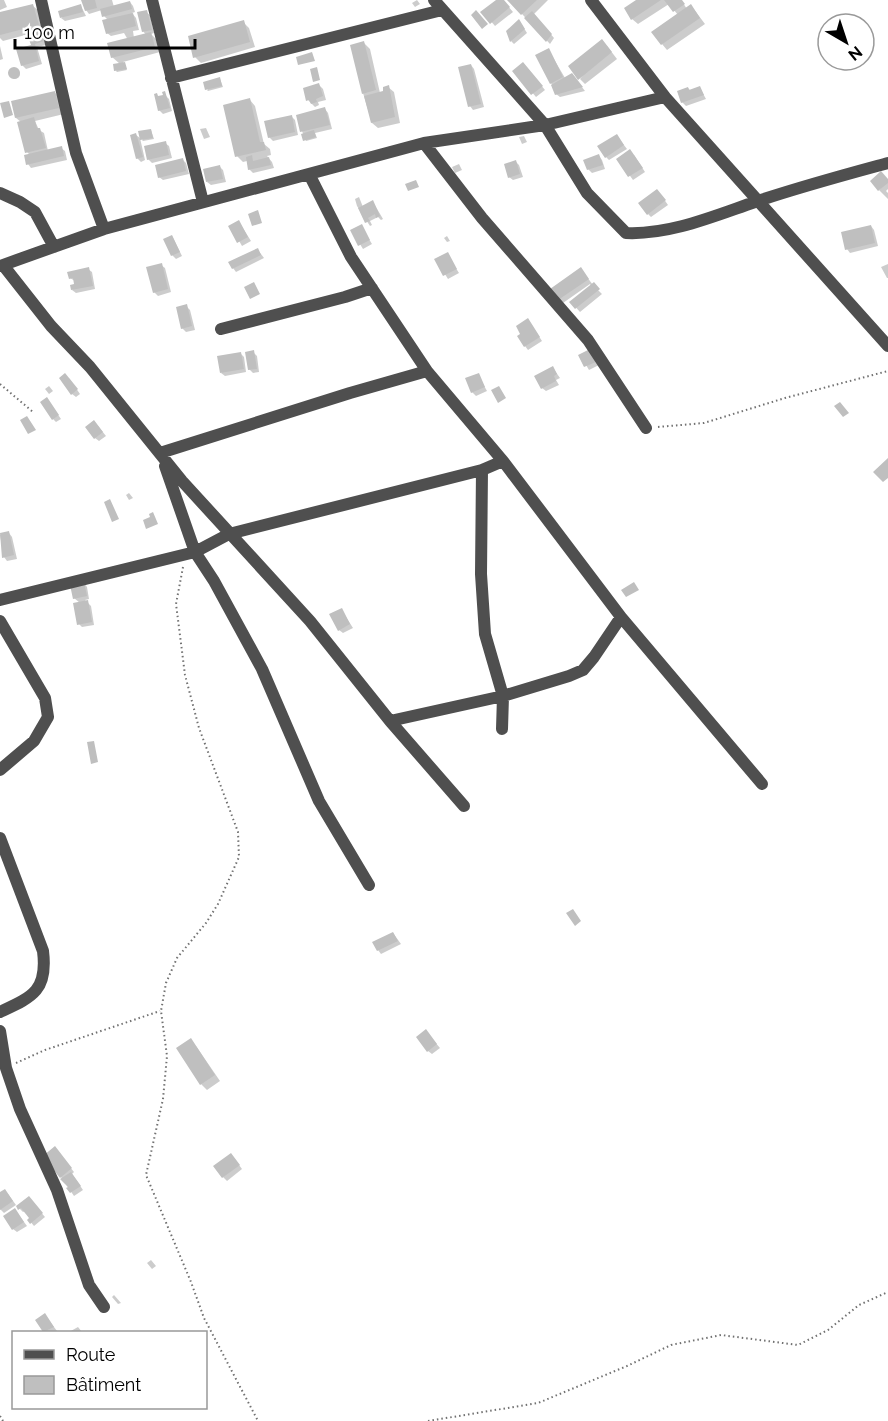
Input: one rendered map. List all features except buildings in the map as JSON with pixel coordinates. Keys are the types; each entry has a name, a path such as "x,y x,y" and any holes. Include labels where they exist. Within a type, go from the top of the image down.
{"street":[{"path":"41,0 76,153 104,229"},
{"path":"152,0 203,202"},
{"path":"591,0 665,97 888,346"},
{"path":"171,78 438,5 545,125 587,193 626,233 656,232 717,216 888,163"},
{"path":"464,806 390,721 310,621 182,482 90,367 51,326 2,265 104,229 424,143 545,125 665,97"},
{"path":"424,143 482,218 588,340 646,428"},
{"path":"309,174 351,257 427,371 503,461 621,616 762,784"},
{"path":"0,194 20,202 35,212 54,247"},
{"path":"220,329 372,288"},
{"path":"160,453 427,371"},
{"path":"160,453 190,553 214,581 262,669 319,801 369,885"},
{"path":"0,600 190,553 229,534 482,470 503,461"},
{"path":"482,470 481,574 484,634 503,696 502,729"},
{"path":"390,721 503,696 583,670 621,616"},
{"path":"0,621 45,698 48,717 34,741 0,770"},
{"path":"0,838 43,951 44,966 44,976 39,986 27,999 0,1012"},
{"path":"0,1031 6,1068 20,1108 57,1190 89,1285 104,1307"}],"path":[{"path":"646,428 704,423 785,398 888,371"},
{"path":"0,384 33,412"},
{"path":"190,553 176,604 184,675 199,728 238,832 239,857 218,904 206,923 177,958 166,983 161,1011 167,1056 163,1099 146,1175 191,1281 204,1318 258,1421"},
{"path":"6,1068 45,1050 161,1011"},
{"path":"428,1421 538,1403 671,1345 721,1335 798,1345 828,1330 860,1305 888,1292"},
{"path":"0,1416 3,1421"}]}
